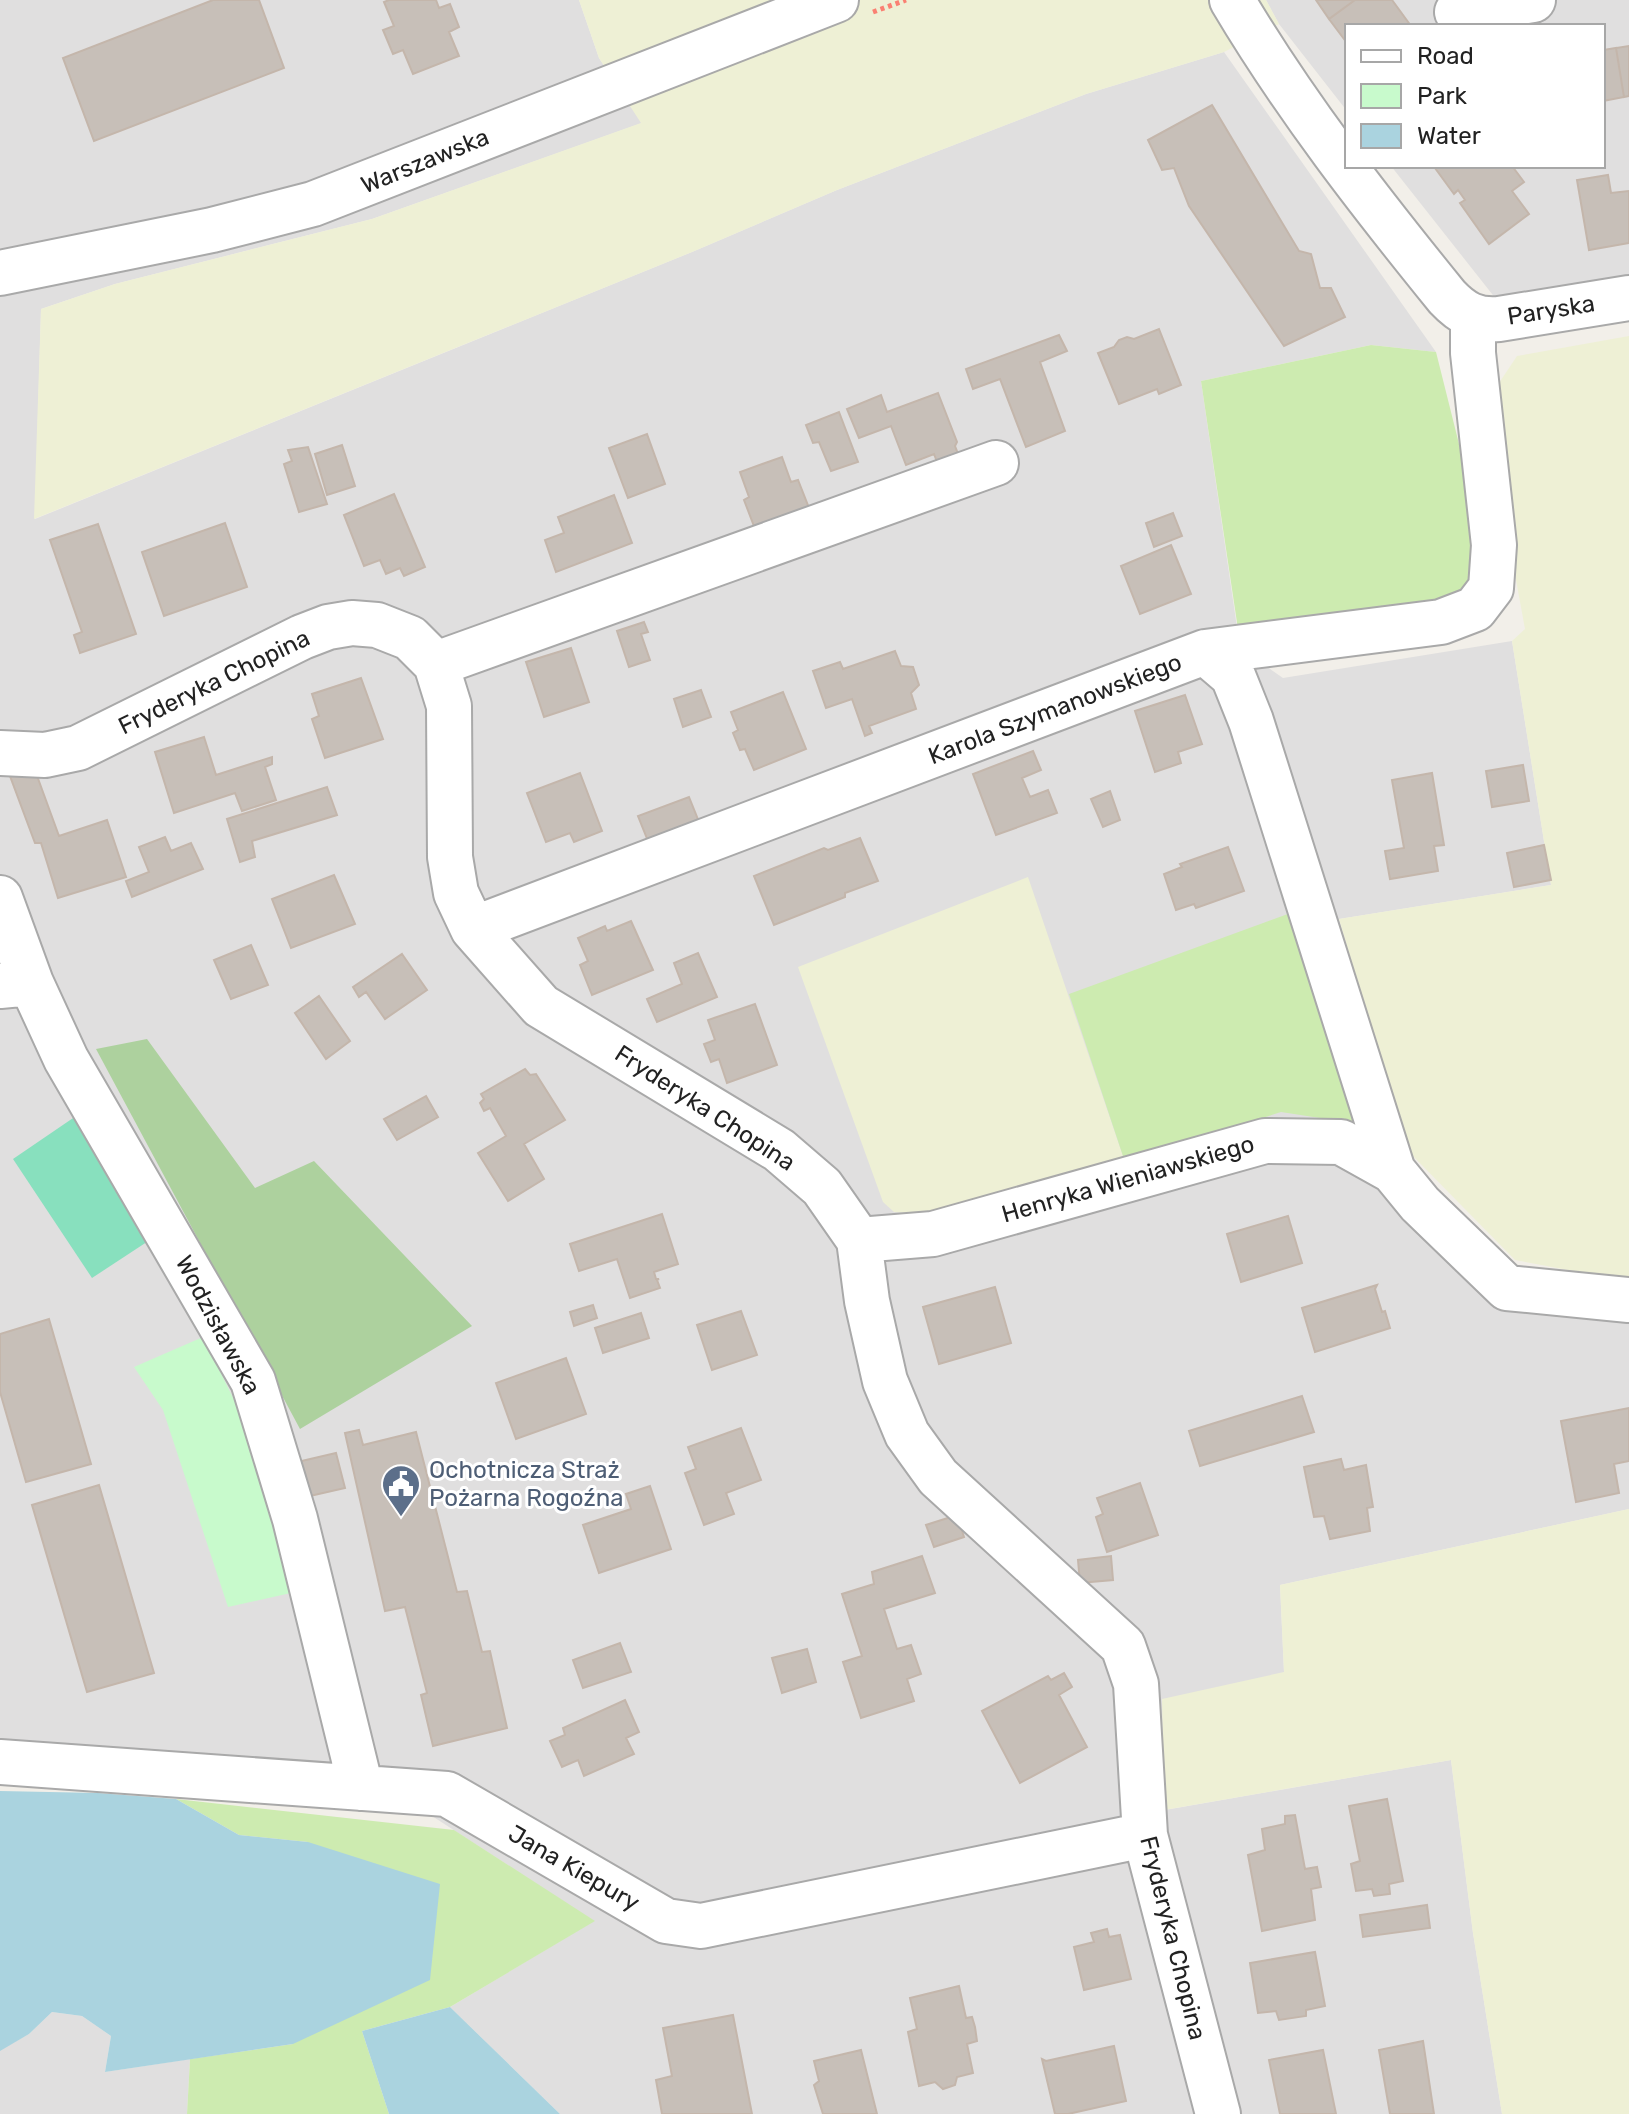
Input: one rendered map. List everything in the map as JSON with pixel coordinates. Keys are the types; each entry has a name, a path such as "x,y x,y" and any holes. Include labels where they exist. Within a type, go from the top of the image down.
{"street":[{"name":"Warszawska","path":"0,273 212,230 313,204 836,0"},
{"path":"1205,652 1441,622 1475,609 1491,588 1494,545 1473,353 1473,317 1447,297 1344,170 1278,76 1232,0"},
{"path":"1457,12 1533,0"},
{"name":"Paryska","path":"1473,317 1499,319 1629,298"},
{"path":"436,664 996,463"},
{"name":"Fryderyka Chopina","path":"0,753 45,755 78,748 328,627 352,623 393,630 410,638 436,664 449,706 450,857 456,893 473,929 541,1006 779,1150 822,1187 859,1240 867,1301 885,1381 907,1434 938,1477 1123,1646 1136,1684 1145,1835 1218,2114"},
{"name":"Karola Szymanowskiego","path":"473,929 1205,652 1233,676 1251,721 1393,1171"},
{"name":"Wodzisławska","path":"0,898 16,984 66,1059 253,1381 295,1519 361,1788"},
{"name":"Henryka Wieniawskiego","path":"859,1240 933,1234 1265,1141 1341,1142 1393,1171 1420,1204 1507,1288 1629,1300"},
{"name":"Jana Kiepury","path":"0,1762 447,1794 666,1921 701,1926 1145,1835"}],"shaded area":[{"path":"0,0 579,0 599,58 642,123 372,219 115,284 41,309 35,519 837,190 1086,94 1224,52 1436,352 1371,345 1201,381 1240,648 1283,678 1512,641 1551,885 1339,919 1403,1156 1506,1264 1629,1286 1629,1509 1280,1585 1284,1672 1165,1810 1451,1760 1473,1933 1502,2114 560,2114 450,2007 594,1921 432,1816 0,1773"},
{"path":"1266,0 1629,0 1629,277 1496,299 1393,168 1605,168 1605,24 1345,24 1345,108 1279,24"},
{"path":"52,2012 82,2016 111,2036 105,2072 190,2059 187,2114 0,2114 0,2050 29,2034"}],"green space":[{"path":"579,0 1266,0 1279,24 1224,52 1086,94 837,190 34,519 41,309 115,284 372,219 641,123 599,58"},
{"path":"1629,336 1629,1280 1621,1280 1515,1260 1407,1150 1339,919 1551,885 1512,641 1525,629 1514,569 1499,383 1517,356"},
{"path":"1371,345 1436,352 1467,476 1478,562 1467,584 1442,609 1239,636 1201,381"},
{"path":"1028,877 1125,1162 946,1216 894,1212 883,1202 798,967"},
{"path":"1296,911 1359,1124 1281,1112 1125,1162 1069,994"},
{"path":"147,1039 255,1188 314,1161 472,1326 300,1429 96,1049"},
{"path":"79,1114 159,1234 92,1278 13,1159"},
{"path":"203,1337 243,1418 291,1593 228,1607 163,1410 134,1367"},
{"path":"1629,1509 1629,2114 1502,2114 1473,1933 1451,1760 1164,1810 1162,1699 1284,1672 1280,1585"},
{"path":"176,1799 454,1830 595,1921 450,2007 362,2031 389,2114 187,2114 190,2059 293,2044 308,1842 239,1835"}],"water":[{"path":"0,1791 98,1793 176,1799 239,1835 308,1842 440,1884 430,1980 293,2044 105,2072 111,2036 82,2016 52,2012 29,2034 0,2051"},
{"path":"450,2007 560,2114 389,2114 362,2031"}],"building":[{"path":"213,0 259,0 284,68 94,141 63,58"},
{"path":"436,0 439,8 450,4 459,27 449,32 459,56 413,74 403,50 393,54 383,30 394,26 384,2"},
{"path":"1316,0 1355,0 1329,19"},
{"path":"1355,0 1392,0 1410,24 1345,24 1345,40 1329,19"},
{"path":"1629,46 1629,96 1624,97 1616,48"},
{"path":"1616,48 1624,97 1605,101 1605,50"},
{"path":"1212,105 1299,251 1311,254 1320,288 1331,288 1345,317 1284,346 1189,206 1174,168 1162,170 1148,140"},
{"path":"1435,168 1514,168 1524,182 1512,191 1529,214 1489,244 1460,203 1465,200 1458,190 1454,194"},
{"path":"1608,175 1611,193 1629,191 1629,243 1589,250 1577,180"},
{"path":"1159,329 1181,385 1159,394 1157,389 1119,404 1098,353 1114,347 1119,340 1127,337 1134,339"},
{"path":"1059,335 1067,351 1040,362 1065,431 1026,447 1000,379 973,389 966,369"},
{"path":"938,393 957,442 955,446 960,459 939,467 934,454 906,465 891,426 859,438 847,409 881,395 887,412"},
{"path":"839,412 858,462 831,471 819,442 813,443 806,425"},
{"path":"647,434 665,484 628,498 609,448"},
{"path":"342,445 355,486 327,495 315,454"},
{"path":"308,447 327,504 299,512 284,464 292,461 288,450"},
{"path":"782,457 791,482 798,480 811,513 757,534 744,500 749,497 740,472"},
{"path":"394,494 425,567 404,576 400,568 386,574 380,560 364,566 344,515"},
{"path":"614,495 632,543 556,572 545,540 564,533 558,517"},
{"path":"1173,513 1182,536 1154,547 1146,523"},
{"path":"225,523 247,587 164,616 142,552"},
{"path":"98,524 136,634 80,653 74,635 82,632 50,540"},
{"path":"1171,545 1191,594 1140,614 1121,566"},
{"path":"644,622 648,632 641,634 650,660 629,667 617,631"},
{"path":"571,648 589,702 544,717 526,662"},
{"path":"895,651 901,666 913,667 919,685 911,693 916,709 869,726 872,733 865,736 852,699 826,708 813,671 840,662 843,669"},
{"path":"361,678 383,739 325,758 312,719 319,716 312,694"},
{"path":"701,690 711,717 683,727 674,699"},
{"path":"783,692 806,749 754,770 745,749 740,750 733,733 738,730 731,712"},
{"path":"1185,695 1202,744 1178,752 1181,763 1155,772 1135,711"},
{"path":"204,737 216,775 272,757 272,764 265,767 276,800 242,811 235,793 174,813 155,752"},
{"path":"1033,751 1041,770 1022,778 1030,797 1048,790 1057,813 996,835 973,774"},
{"path":"1523,765 1529,801 1492,807 1486,771"},
{"path":"36,773 59,836 107,820 126,877 58,898 41,843 35,843 10,776"},
{"path":"580,773 602,831 574,842 570,833 546,842 527,793"},
{"path":"1432,773 1444,845 1434,846 1438,871 1390,879 1385,851 1404,848 1392,780"},
{"path":"327,787 337,815 252,841 255,857 240,862 227,819"},
{"path":"1110,791 1120,820 1103,827 1091,799"},
{"path":"689,797 699,822 648,841 638,816"},
{"path":"165,837 171,851 191,843 203,869 132,897 126,881 149,872 139,847"},
{"path":"860,838 878,881 774,925 754,876 824,848 828,850"},
{"path":"1544,845 1551,880 1514,887 1507,853"},
{"path":"1228,847 1244,891 1196,908 1194,904 1176,910 1164,874 1182,867 1180,864"},
{"path":"334,875 355,924 291,948 272,899"},
{"path":"631,921 653,970 592,995 580,965 588,961 578,938 605,926 607,931"},
{"path":"251,945 268,985 231,999 214,960"},
{"path":"698,953 717,997 657,1022 647,999 682,984 674,963"},
{"path":"402,954 427,990 385,1019 366,992 359,997 353,987"},
{"path":"319,996 350,1041 326,1059 295,1013"},
{"path":"755,1004 777,1065 727,1083 719,1059 711,1062 704,1044 715,1040 708,1020"},
{"path":"525,1069 530,1075 536,1074 565,1120 524,1144 544,1179 508,1201 478,1153 506,1136 490,1108 484,1111 480,1103 484,1099 481,1094"},
{"path":"426,1096 438,1117 397,1140 384,1119"},
{"path":"662,1214 678,1264 654,1272 660,1288 630,1298 617,1259 579,1271 570,1244"},
{"path":"1288,1216 1302,1263 1241,1282 1227,1234"},
{"path":"1377,1285 1375,1289 1390,1328 1315,1352 1302,1308"},
{"path":"995,1287 1011,1343 939,1364 923,1307"},
{"path":"593,1305 597,1318 574,1326 570,1312"},
{"path":"741,1311 757,1355 712,1370 697,1325"},
{"path":"641,1313 649,1338 603,1353 595,1328"},
{"path":"49,1319 91,1464 26,1482 0,1392 0,1334"},
{"path":"566,1358 586,1414 516,1439 496,1383"},
{"path":"1302,1396 1314,1432 1200,1466 1189,1431"},
{"path":"1629,1408 1629,1461 1614,1464 1619,1493 1576,1502 1561,1421"},
{"path":"741,1428 761,1480 726,1493 734,1514 704,1525 685,1473 696,1469 688,1447"},
{"name":"Ochotnicza Straż Pożarna Rogoźna","path":"359,1430 363,1445 416,1432 457,1592 467,1591 482,1652 490,1651 507,1728 433,1746 421,1695 427,1693 405,1607 385,1611 345,1433"},
{"path":"336,1453 345,1488 301,1498 293,1463"},
{"path":"1341,1459 1344,1470 1366,1465 1373,1507 1367,1508 1370,1531 1330,1539 1324,1516 1314,1517 1304,1467"},
{"path":"1140,1483 1158,1535 1107,1552 1096,1517 1103,1514 1097,1498"},
{"path":"99,1485 154,1673 87,1692 32,1505"},
{"path":"650,1486 671,1549 599,1573 583,1525 631,1509 626,1494"},
{"path":"957,1515 964,1537 934,1547 926,1525"},
{"path":"922,1556 935,1593 884,1609 897,1649 911,1645 921,1674 907,1679 914,1701 861,1718 843,1662 862,1656 842,1594 874,1584 872,1572"},
{"path":"1111,1556 1113,1580 1080,1583 1078,1560"},
{"path":"620,1643 631,1672 583,1688 573,1660"},
{"path":"807,1649 816,1682 782,1693 772,1658"},
{"path":"1064,1673 1072,1687 1059,1695 1087,1747 1020,1783 982,1711 1048,1676 1051,1680"},
{"path":"625,1700 639,1732 626,1738 634,1754 584,1776 578,1760 562,1767 550,1741 565,1735 563,1728"},
{"path":"1387,1799 1403,1881 1389,1884 1390,1894 1374,1896 1372,1889 1356,1891 1351,1864 1360,1861 1349,1806"},
{"path":"1295,1815 1305,1869 1317,1867 1321,1887 1311,1889 1315,1920 1262,1931 1248,1855 1265,1850 1262,1829 1285,1824 1285,1816"},
{"path":"1427,1905 1430,1928 1363,1937 1360,1915"},
{"path":"1107,1929 1109,1937 1120,1935 1131,1979 1084,1990 1074,1947 1094,1942 1091,1933"},
{"path":"1315,1952 1325,2006 1306,2010 1306,2016 1279,2020 1276,2011 1258,2013 1250,1963"},
{"path":"959,1986 966,2018 972,2017 975,2027 977,2041 967,2044 973,2073 957,2077 955,2085 943,2089 935,2082 919,2086 908,2032 917,2029 910,1998"},
{"path":"733,2015 752,2114 662,2114 656,2080 672,2076 663,2028"},
{"path":"1423,2041 1434,2114 1390,2114 1379,2050"},
{"path":"1114,2046 1126,2101 1055,2114 1042,2059 1046,2061"},
{"path":"861,2050 877,2114 823,2114 814,2085 819,2081 814,2061"},
{"path":"1323,2050 1336,2114 1280,2114 1269,2060"}],"place":[{"name":"Ochotnicza Straż Pożarna Rogoźna","path":"401,1518"}]}
